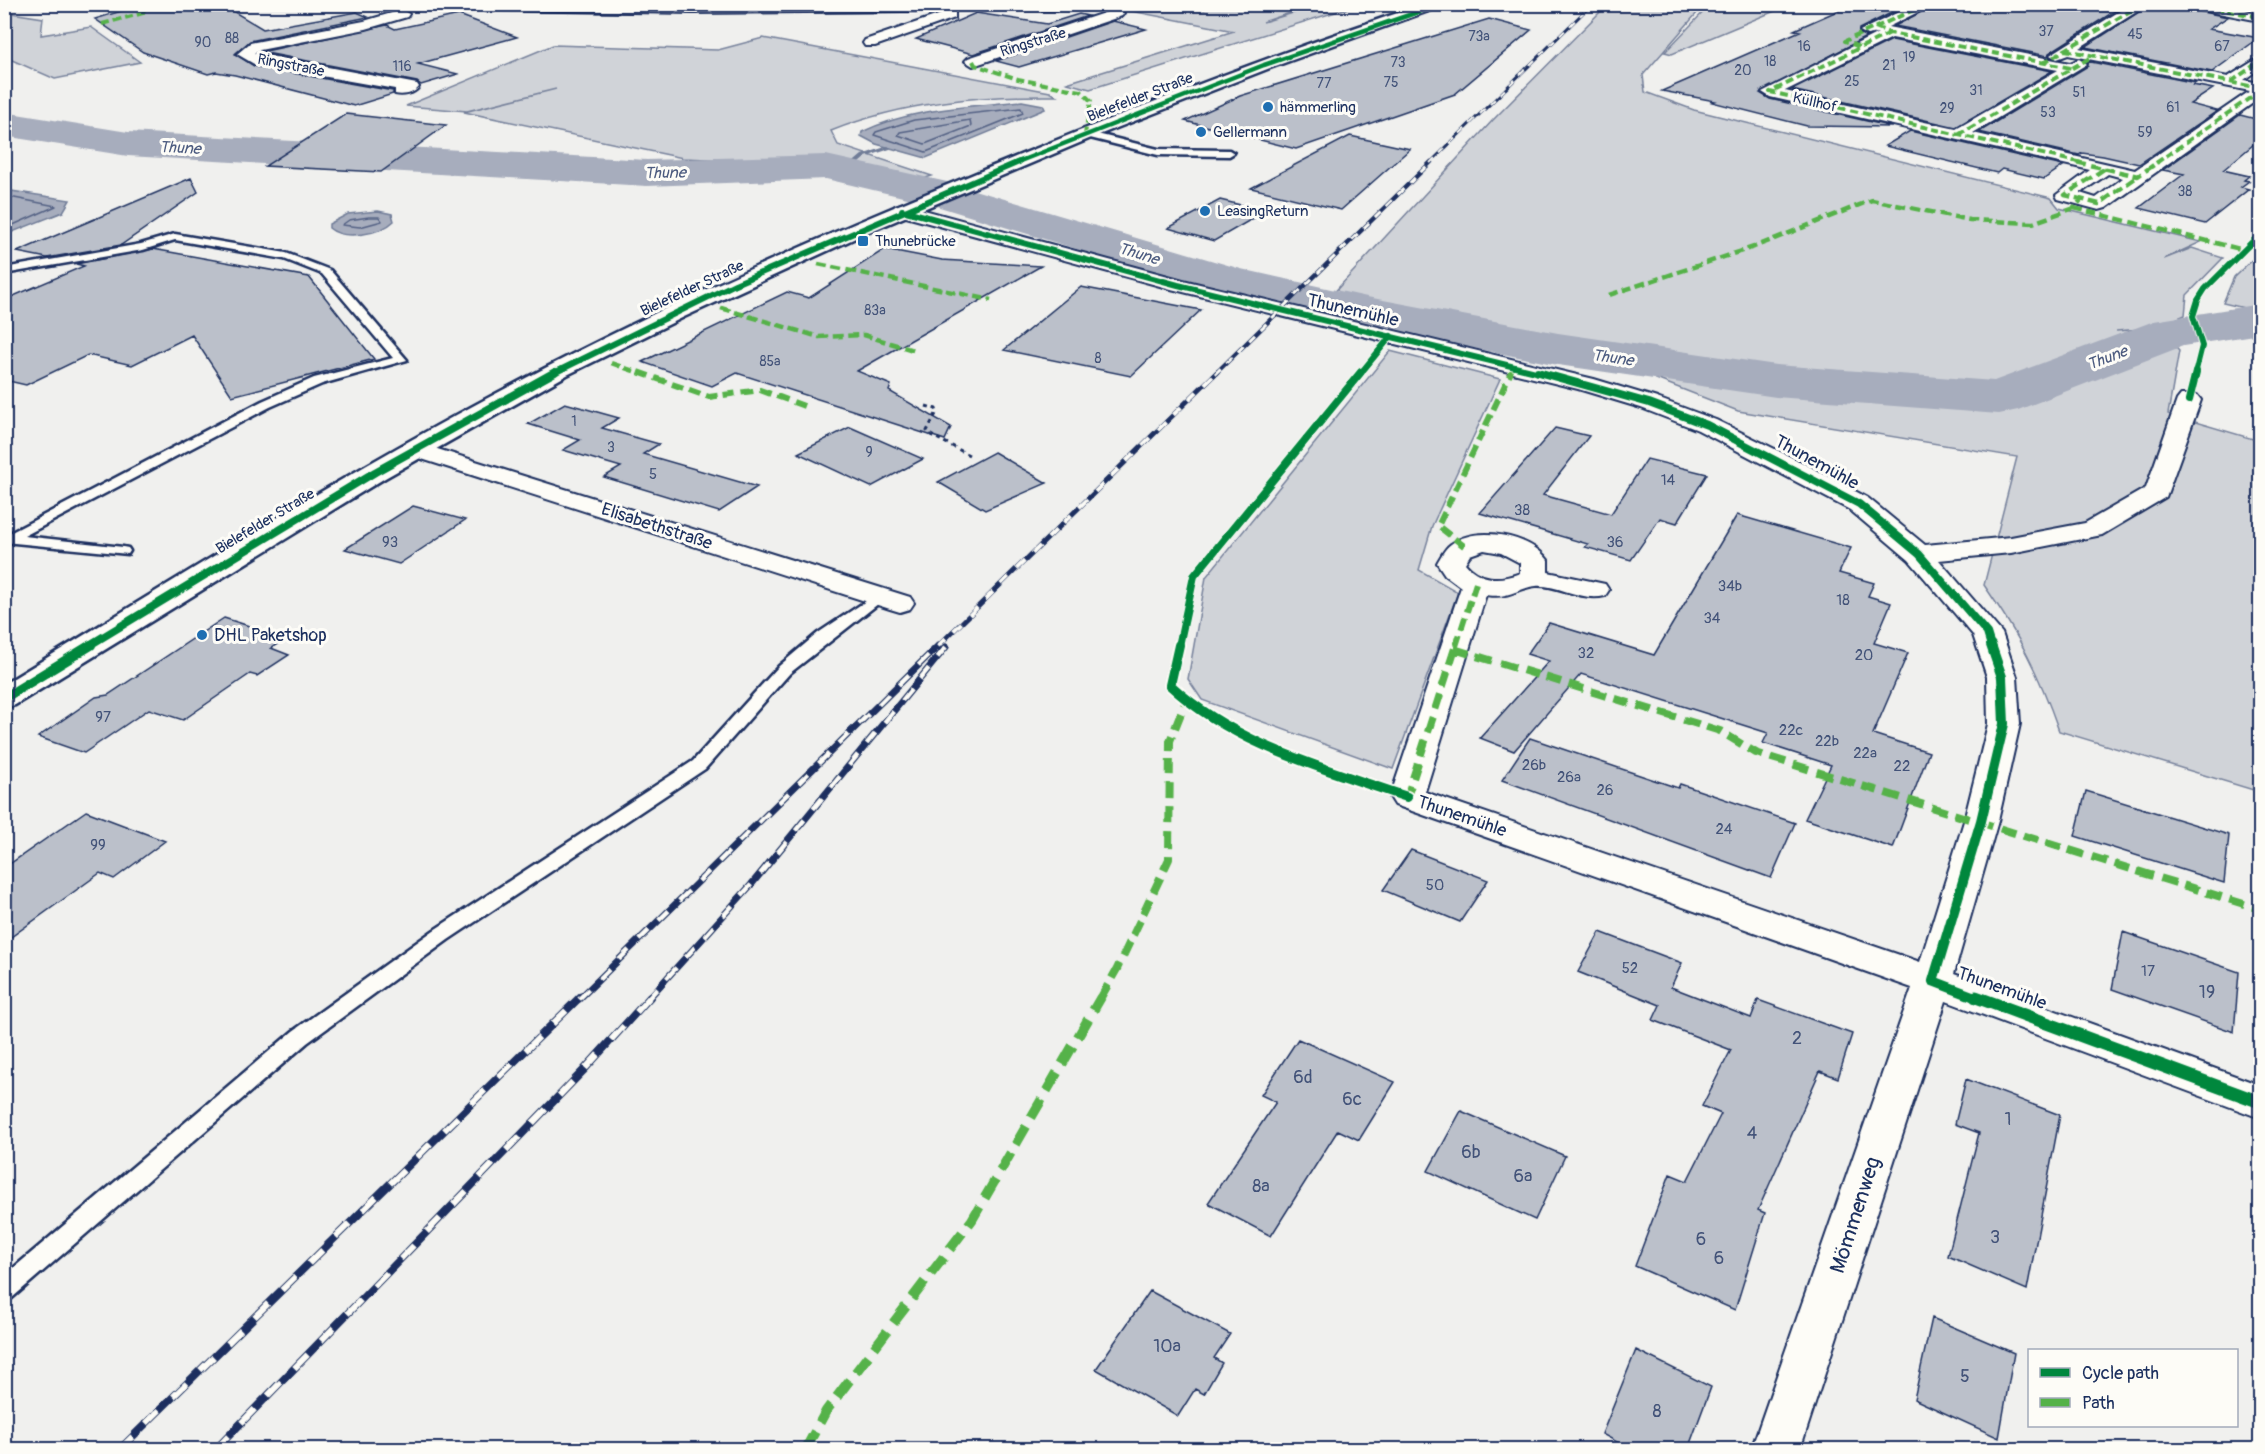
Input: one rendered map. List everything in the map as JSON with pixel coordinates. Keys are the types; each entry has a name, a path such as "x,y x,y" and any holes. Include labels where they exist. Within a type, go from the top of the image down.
{"main road":[{"name":"Bielefelder Straße","path":"4,698 415,449 662,318 912,206 1085,134 1261,66 1441,4"}],"street":[{"path":"369,4 694,7 1204,4"},
{"name":"Küllhof","path":"1927,4 1858,47 1770,92 2138,176"},
{"path":"2043,63 2142,4"},
{"path":"2192,4 2260,16"},
{"name":"Ringstraße","path":"416,6 397,17 255,46 244,54 254,59 406,89 429,80"},
{"name":"Ringstraße","path":"973,61 1092,23 1116,14 1124,6"},
{"path":"870,44 957,13 962,7"},
{"path":"1882,30 2071,68"},
{"path":"2065,50 2260,89"},
{"path":"1958,135 2093,56"},
{"path":"2231,82 2258,66"},
{"path":"2104,169 2065,195 2099,204 2260,89"},
{"name":"Thunemühle","path":"912,206 1136,275 1586,384 1649,403 1707,425 1796,469 1859,504 1919,554 1987,633 2002,677 2004,724 1981,821 1933,981"},
{"path":"1919,554 2011,546 2093,529 2157,492 2189,400"},
{"name":"Elisabethstraße","path":"415,449 889,600"},
{"path":"1534,577 1534,560 1520,549 1505,544 1484,542 1464,546 1456,551 1451,563 1454,569 1476,583 1505,587 1534,577 1595,590"},
{"name":"Thunemühle","path":"1476,583 1407,797 1933,981 2260,1102"},
{"name":"Mömmenweg","path":"1775,1449 1933,981"}],"lane":[{"path":"1085,134 1158,152 1229,153"},
{"path":"4,271 143,247 175,237 286,256 326,272 401,360 318,381 266,404 7,539"},
{"path":"7,539 123,551"},
{"path":"4,1291 291,1045 350,999 441,935 699,765 721,746 772,681 787,667 889,600"}],"path":[{"path":"926,406 936,409 937,412 927,431 929,434 969,455"}],"shaded area":[{"path":"1235,4 1313,5 1263,22 1320,5 1358,5 1090,89 1067,83 1234,31 1131,11 1133,10"},
{"path":"1607,5 1704,5 1643,75 1645,92 1694,110 2051,198 2059,208 2201,242 2164,259 2192,248 2223,258 2187,295 2185,315 2154,328 2116,331 2157,328 2179,351 2168,414 2260,441 2260,792 2059,731 2027,655 1984,585 2017,457 1738,411 1651,377 1711,367 1539,340 1328,299 1493,120"},
{"path":"1710,5 1789,5 1672,54 1665,52"},
{"path":"5,12 43,18 41,35 91,27 140,62 55,79 5,57"},
{"path":"763,38 1050,92 1057,96 999,97 942,102 886,113 831,131 838,145 932,176 916,181 829,164 683,158 464,112 556,89 467,111 406,106 553,45 718,50"},
{"path":"2260,252 2260,310 2223,303 2234,277"},
{"path":"1390,351 1500,379 1432,526 1419,570 1458,592 1393,769 1202,700 1188,679 1206,577"}],"water":[{"path":"1022,101 1043,105 1045,109 926,158 876,144 861,136 862,132 881,124 920,113"},
{"path":"4,190 70,200 63,212 5,235"},
{"path":"378,211 392,214 394,221 372,232 353,235 336,232 329,228 329,224 348,214"}],"building":[{"path":"144,4 221,4 263,29 357,12 368,17 250,41 235,54 254,66 393,91 393,94 354,106 235,75 216,72 208,74 143,52 95,19"},
{"path":"1853,4 1909,4 1859,29 1859,33 1866,37 1760,93 1770,99 1893,127 1807,126 1712,102 1715,101 1662,91 1800,31 1794,30"},
{"path":"1936,4 2126,4 2049,53 2048,56 1895,26"},
{"path":"2151,4 2183,4 2192,10 2228,17 2209,29 2259,38 2212,72 2085,47"},
{"path":"976,13 1047,24 1079,14 1088,16 973,54 916,39"},
{"path":"459,15 517,37 418,64 458,74 421,85 417,82 261,52 387,25 395,29"},
{"path":"1489,19 1531,30 1455,94 1296,149 1185,121 1240,96"},
{"path":"1113,21 1146,29 1019,67 996,61"},
{"path":"1892,40 2052,71 1956,127 1792,90"},
{"path":"2086,61 2196,83 2193,85 2213,89 2190,104 2217,111 2139,164 2103,156 2082,153 2079,155 1979,132 2088,66"},
{"path":"346,114 446,125 381,172 265,166"},
{"path":"2240,115 2260,120 2260,139 2223,170 2249,176 2244,180 2249,181 2241,187 2249,189 2205,224 2139,208 2184,174 2163,170"},
{"path":"1910,131 2063,166 2044,179 2002,169 1997,173 1885,146"},
{"path":"1350,136 1410,149 1341,210 1251,188"},
{"path":"191,178 198,192 121,245 47,258 17,252"},
{"path":"1220,200 1266,211 1214,241 1168,228"},
{"path":"153,249 309,277 374,359 232,396 192,335 132,365 88,355 26,385 4,380 4,300 84,266 76,264"},
{"path":"885,249 942,260 1041,266 857,371 891,385 889,391 951,427 945,440 737,373 712,386 642,362 787,292 809,298"},
{"path":"1081,287 1201,310 1131,376 1004,350"},
{"path":"565,403 619,418 602,428 659,444 643,454 757,487 719,512 604,477 621,467 563,450 580,440 528,424"},
{"path":"850,427 923,459 871,487 798,453"},
{"path":"1555,428 1589,436 1543,495 1611,514 1647,459 1707,474 1677,523 1660,518 1631,560 1585,547 1588,544 1480,513"},
{"path":"994,452 1047,483 985,510 938,482"},
{"path":"413,506 465,520 399,564 345,549"},
{"path":"1737,515 1851,548 1839,573 1874,583 1868,596 1891,603 1874,643 1908,653 1873,734 1929,752 1893,848 1805,819 1831,765 1763,743 1768,733 1581,674 1514,751 1480,738 1549,661 1527,654 1549,623 1654,655"},
{"path":"224,618 287,638 271,648 289,655 257,676 250,674 183,720 149,709 84,753 38,737 96,697 108,695"},
{"path":"1530,738 1678,788 1680,784 1795,823 1771,878 1502,780"},
{"path":"2086,791 2229,835 2224,883 2075,836"},
{"path":"86,811 165,841 114,879 100,873 4,942 4,868"},
{"path":"1411,850 1488,880 1460,922 1383,890"},
{"path":"1600,932 1682,963 1671,987 1751,1018 1758,1000 1852,1034 1838,1078 1820,1071 1758,1210 1765,1213 1735,1310 1635,1266 1670,1174 1687,1181 1721,1114 1702,1106 1731,1050 1653,1020 1660,1005 1578,972"},
{"path":"2123,932 2239,972 2234,1032 2112,989"},
{"path":"1298,1039 1395,1082 1359,1140 1338,1130 1271,1236 1208,1203 1276,1102 1261,1095"},
{"path":"1966,1079 2060,1115 2027,1290 1948,1256 1979,1133 1955,1124"},
{"path":"1461,1111 1565,1156 1535,1220 1428,1171"},
{"path":"1150,1291 1230,1334 1214,1358 1222,1363 1204,1394 1195,1389 1178,1416 1096,1369"},
{"path":"1932,1318 2014,1353 1999,1438 1914,1399"},
{"path":"1636,1350 1711,1387 1688,1449 1630,1449 1602,1434"}],"waterway":[{"name":"Thune","path":"4,124 128,144 647,173 826,167 932,191 1230,281 1367,312 1558,349 1776,381 1999,398 2172,332 2260,319"},
{"path":"845,172 864,156 888,148"}],"railway":[{"path":"1430,163 1592,4"},
{"path":"1215,374 1431,162"},
{"path":"938,646 1217,372"},
{"path":"579,999 939,645"},
{"path":"648,999 751,885 946,647"},
{"path":"119,1450 580,997"},
{"path":"215,1450 583,1071 650,997"}],"marked path":[{"path":"1395,4 1391,7 1399,9"},
{"path":"1859,47 1845,41 1927,4"},
{"path":"2043,63 2142,4"},
{"path":"2192,4 2260,17"},
{"path":"102,24 147,12 142,10"},
{"path":"1875,27 1890,33 2071,68"},
{"path":"1890,33 1770,92 2138,176 2260,91"},
{"path":"2065,50 2260,88"},
{"path":"1958,135 2093,56"},
{"path":"973,61 975,65 1018,79 1081,91 1091,101 1085,134"},
{"path":"2231,82 2260,61"},
{"path":"2104,169 2065,195 2099,204 2138,176"},
{"path":"1609,295 1754,247 1872,200 1970,220 2033,223 2074,208 2082,199"},
{"path":"2074,208 2244,250"},
{"path":"818,264 991,300"},
{"path":"721,308 819,337 864,335 913,350"},
{"path":"611,363 709,397 760,390 804,406"},
{"path":"1464,546 1438,526 1514,366"},
{"path":"1403,796 1407,797 1476,583"},
{"path":"1454,649 1720,731 1756,753 2260,909"},
{"path":"805,1450 826,1411 972,1220 1117,969 1169,859 1170,741 1185,703"}],"cycle path":[{"path":"4,698 375,472 501,401 617,340 855,231 1090,133 1264,65 1441,4"},
{"path":"902,210 1178,285 1586,384 1649,403 1707,425 1796,469 1859,504 1919,554 1987,633 2002,677 2004,724 1981,821 1933,981 2260,1102"},
{"path":"2189,400 2202,346 2193,316 2198,300 2205,289 2260,234"},
{"path":"1391,336 1194,576 1170,685 1192,705 1218,723 1248,739 1280,753 1407,797"}],"place":[{"name":"hämmerling","path":"1268,107"},
{"name":"Gellermann","path":"1201,132"},
{"name":"LeasingReturn","path":"1205,211"},
{"name":"Thunebrücke","path":"863,241"},
{"name":"DHL Paketshop","path":"202,635"}]}
